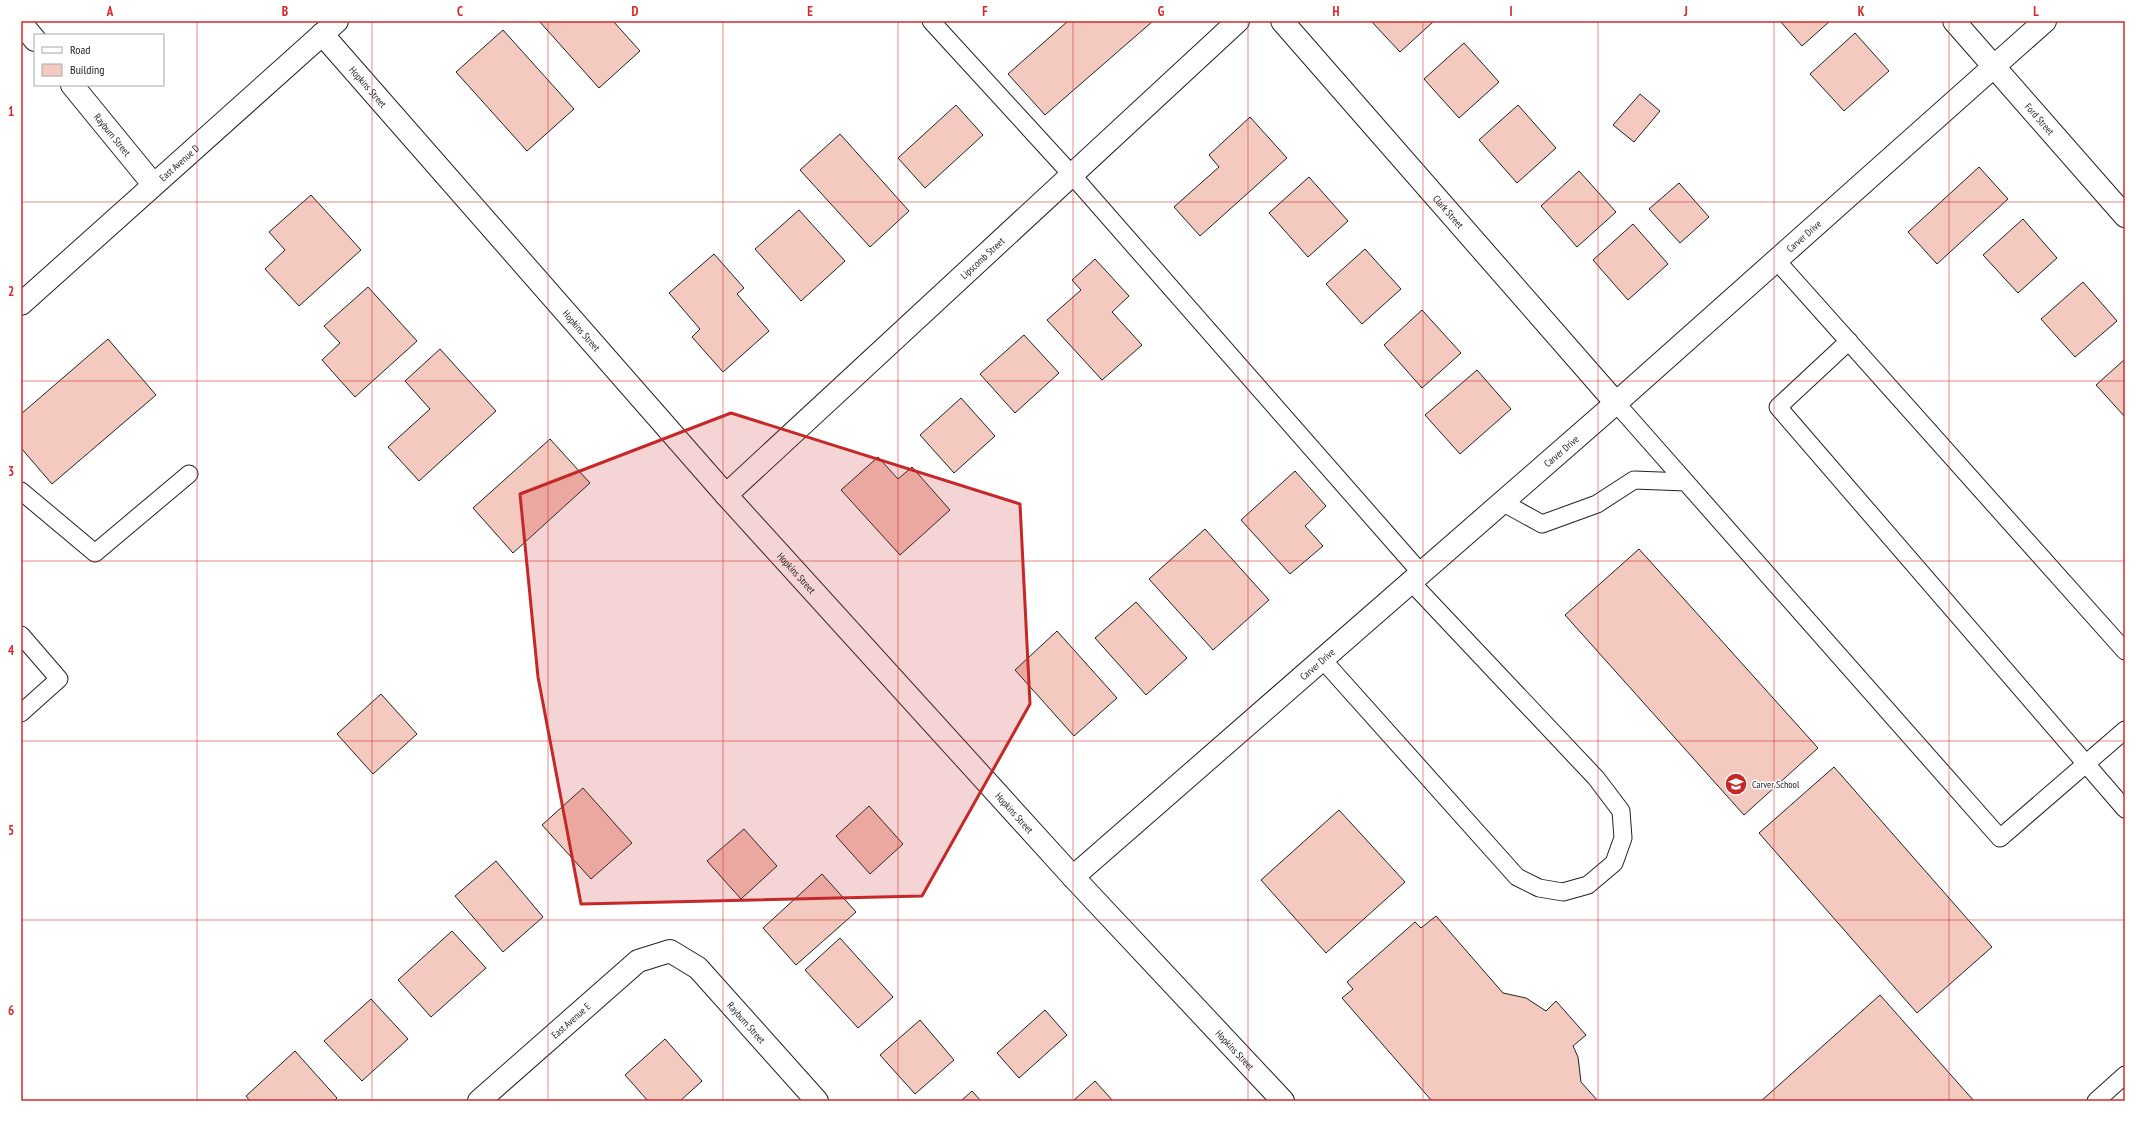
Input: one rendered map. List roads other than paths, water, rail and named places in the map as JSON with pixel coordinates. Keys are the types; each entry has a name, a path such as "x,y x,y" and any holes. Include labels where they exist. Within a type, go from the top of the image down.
{"street":[{"name":"Lipscomb Street","path":"726,495 1238,21"},
{"name":"Clark Street","path":"1282,21 1616,403"},
{"name":"Ford Street","path":"1954,21 2125,216"},
{"name":"Carver Drive","path":"1073,877 1616,403 2045,21"},
{"path":"21,23 34,39"},
{"name":"East Avenue D","path":"21,304 153,184 330,28"},
{"name":"Hopkins Street","path":"330,28 726,495 1073,877 1283,1101"},
{"name":"Rayburn Street","path":"73,86 153,184"},
{"name":"Rayburn Street","path":"670,951 698,968 817,1101"},
{"name":"East Avenue E","path":"479,1101 638,961 670,951"}],"lane":[{"path":"930,21 1072,175 1416,578 1596,778 1621,811 1623,838 1614,863 1588,885 1563,892 1539,888 1517,877 1322,659"},
{"path":"1776,260 2125,651"},
{"path":"1849,341 1778,407 2125,809"},
{"path":"1616,403 2000,838 2087,765 2125,730"},
{"path":"21,491 95,553 189,474"},
{"path":"1502,502 1542,524 1597,504 1634,480 1686,482"},
{"path":"21,635 59,679 21,713"},
{"path":"2096,1101 2125,1075"}],"place":[{"name":"Carver School","path":"1736,784"}]}
